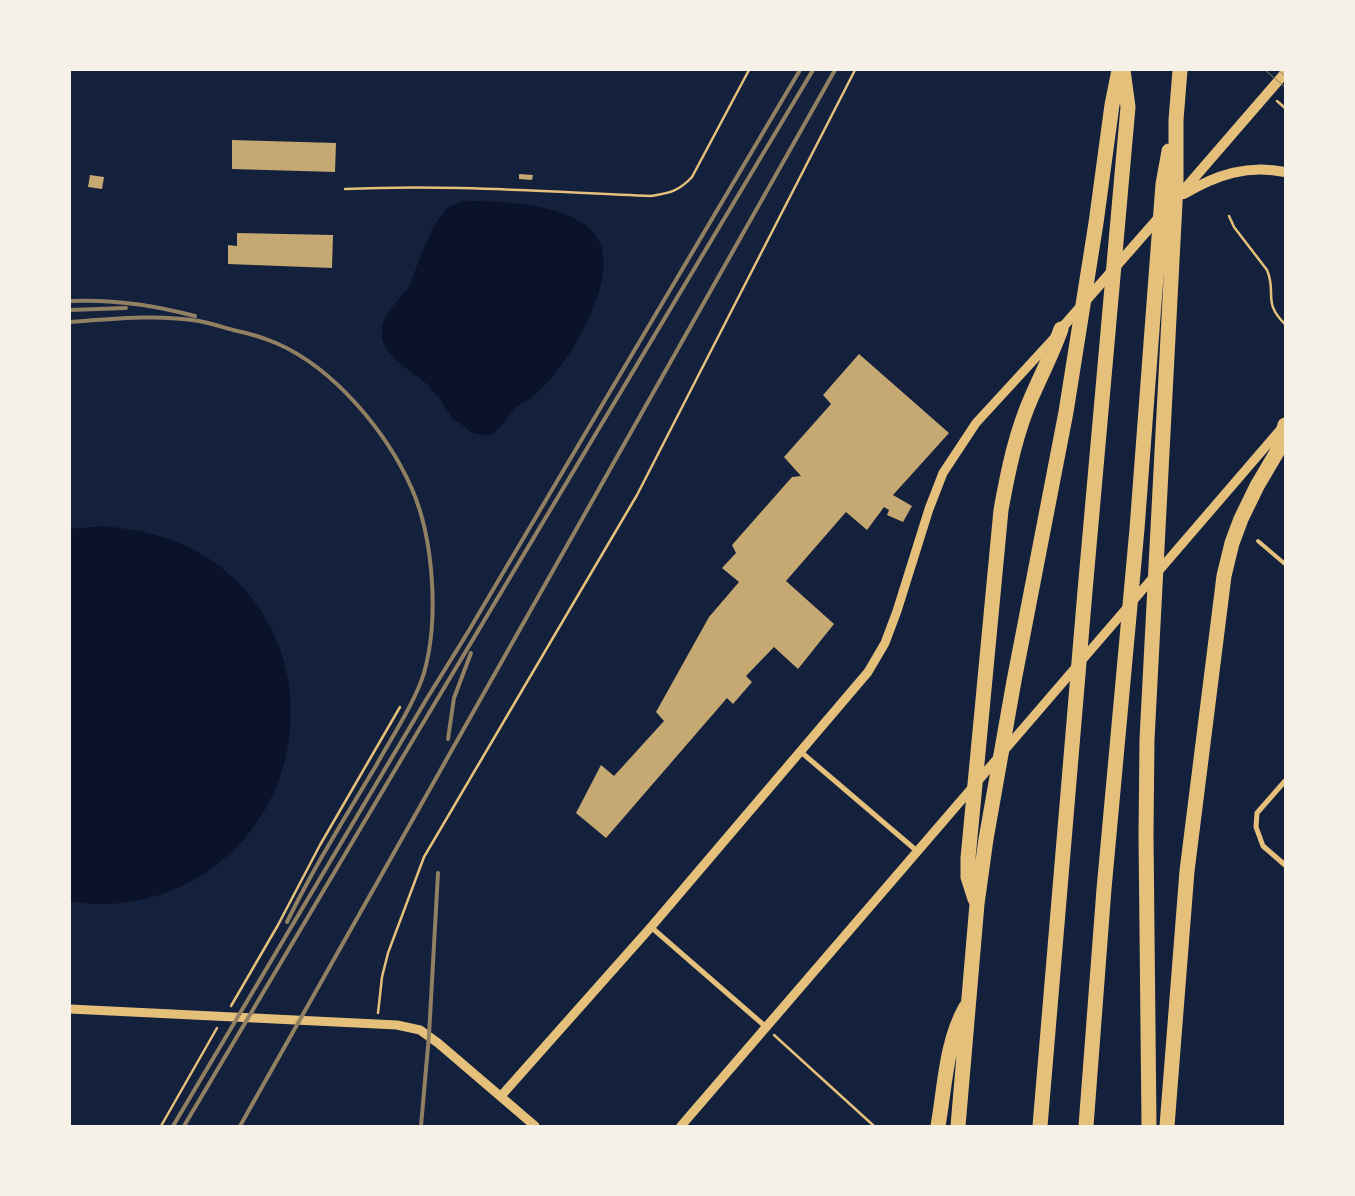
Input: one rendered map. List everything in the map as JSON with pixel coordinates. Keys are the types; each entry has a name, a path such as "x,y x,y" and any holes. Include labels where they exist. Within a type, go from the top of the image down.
{"highway":[{"path":"958,1126 977,904 986,839 1014,681 1066,412 1119,70"},
{"path":"1040,1126 1084,591 1128,106 1123,70"},
{"path":"1149,1126 1147,739 1150,644 1160,502 1169,292 1176,184 1176,120 1180,70"},
{"path":"1086,1126 1123,675 1137,529 1163,184 1176,120"},
{"path":"977,904 968,877 968,858 1001,510 1009,464 1032,396 1050,360 1061,329"},
{"path":"1167,1126 1187,871 1224,576 1232,543 1241,519 1257,486 1277,452 1285,425"},
{"path":"938,1126 952,1040 958,1020 970,1000"}],"main road":[{"path":"1061,329 1285,74"},
{"path":"1175,200 1200,184 1222,175 1247,169 1272,169 1285,172"}],"street":[{"path":"501,1096 651,927 868,672 886,643 929,509 943,473 976,423 1061,329"},
{"path":"681,1126 1285,425"},
{"path":"801,752 917,851"},
{"path":"1285,781 1257,812 1256,827 1263,846 1285,865"},
{"path":"651,927 766,1027"},
{"path":"70,1009 408,1027 429,1036 535,1126"}],"lane":[{"path":"1258,541 1285,564"}],"path":[{"path":"345,189 421,187 651,196 670,193 683,187 692,177 749,70"},
{"path":"376,1024 382,977 388,953 424,857 637,495 855,70"},
{"path":"1229,216 1234,227 1270,275 1273,310 1285,324"},
{"path":"160,1126 278,926 320,845 400,708"},
{"path":"766,1027 874,1126"}],"water":[{"path":"464,201 517,204 556,211 574,218 588,227 598,239 603,254 600,289 576,344 545,385 514,409 499,428 488,436 473,433 452,418 428,385 388,352 382,340 382,325 388,312 409,287 434,226 448,207"},
{"path":"102,526 150,534 185,545 239,583 269,623 286,669 291,718 284,766 264,811 233,851 190,882 176,889 132,902 116,904 70,901 70,529"}],"building":[{"path":"232,140 336,143 335,172 232,169"},
{"path":"519,174 533,175 532,180 519,179"},
{"path":"90,175 104,177 102,189 88,187"},
{"path":"237,233 333,235 332,268 228,264 228,245 237,246"},
{"path":"859,354 949,433 893,495 912,506 903,522 887,515 889,510 884,507 867,530 846,512 786,581 834,624 798,669 774,647 746,676 752,682 733,704 727,698 606,838 576,813 601,765 614,776 664,721 656,712 709,617 739,582 722,568 736,553 732,545 792,477 801,476 784,457 831,404 823,395"}],"tram line":[{"path":"1265,70 1285,87"},
{"path":"1278,70 1285,76"}],"railway":[{"path":"173,1126 800,70"},
{"path":"184,1126 813,70"},
{"path":"240,1126 835,70"},
{"path":"70,301 102,301 133,304 195,316"},
{"path":"70,310 126,308"},
{"path":"70,322 151,317 183,319 199,321 276,343 318,368 356,404 388,446 412,489 425,532 432,580 432,629 424,673 403,719 319,862 287,922"},
{"path":"448,739 454,698 471,653"},
{"path":"421,1126 429,1035 438,873"}]}
